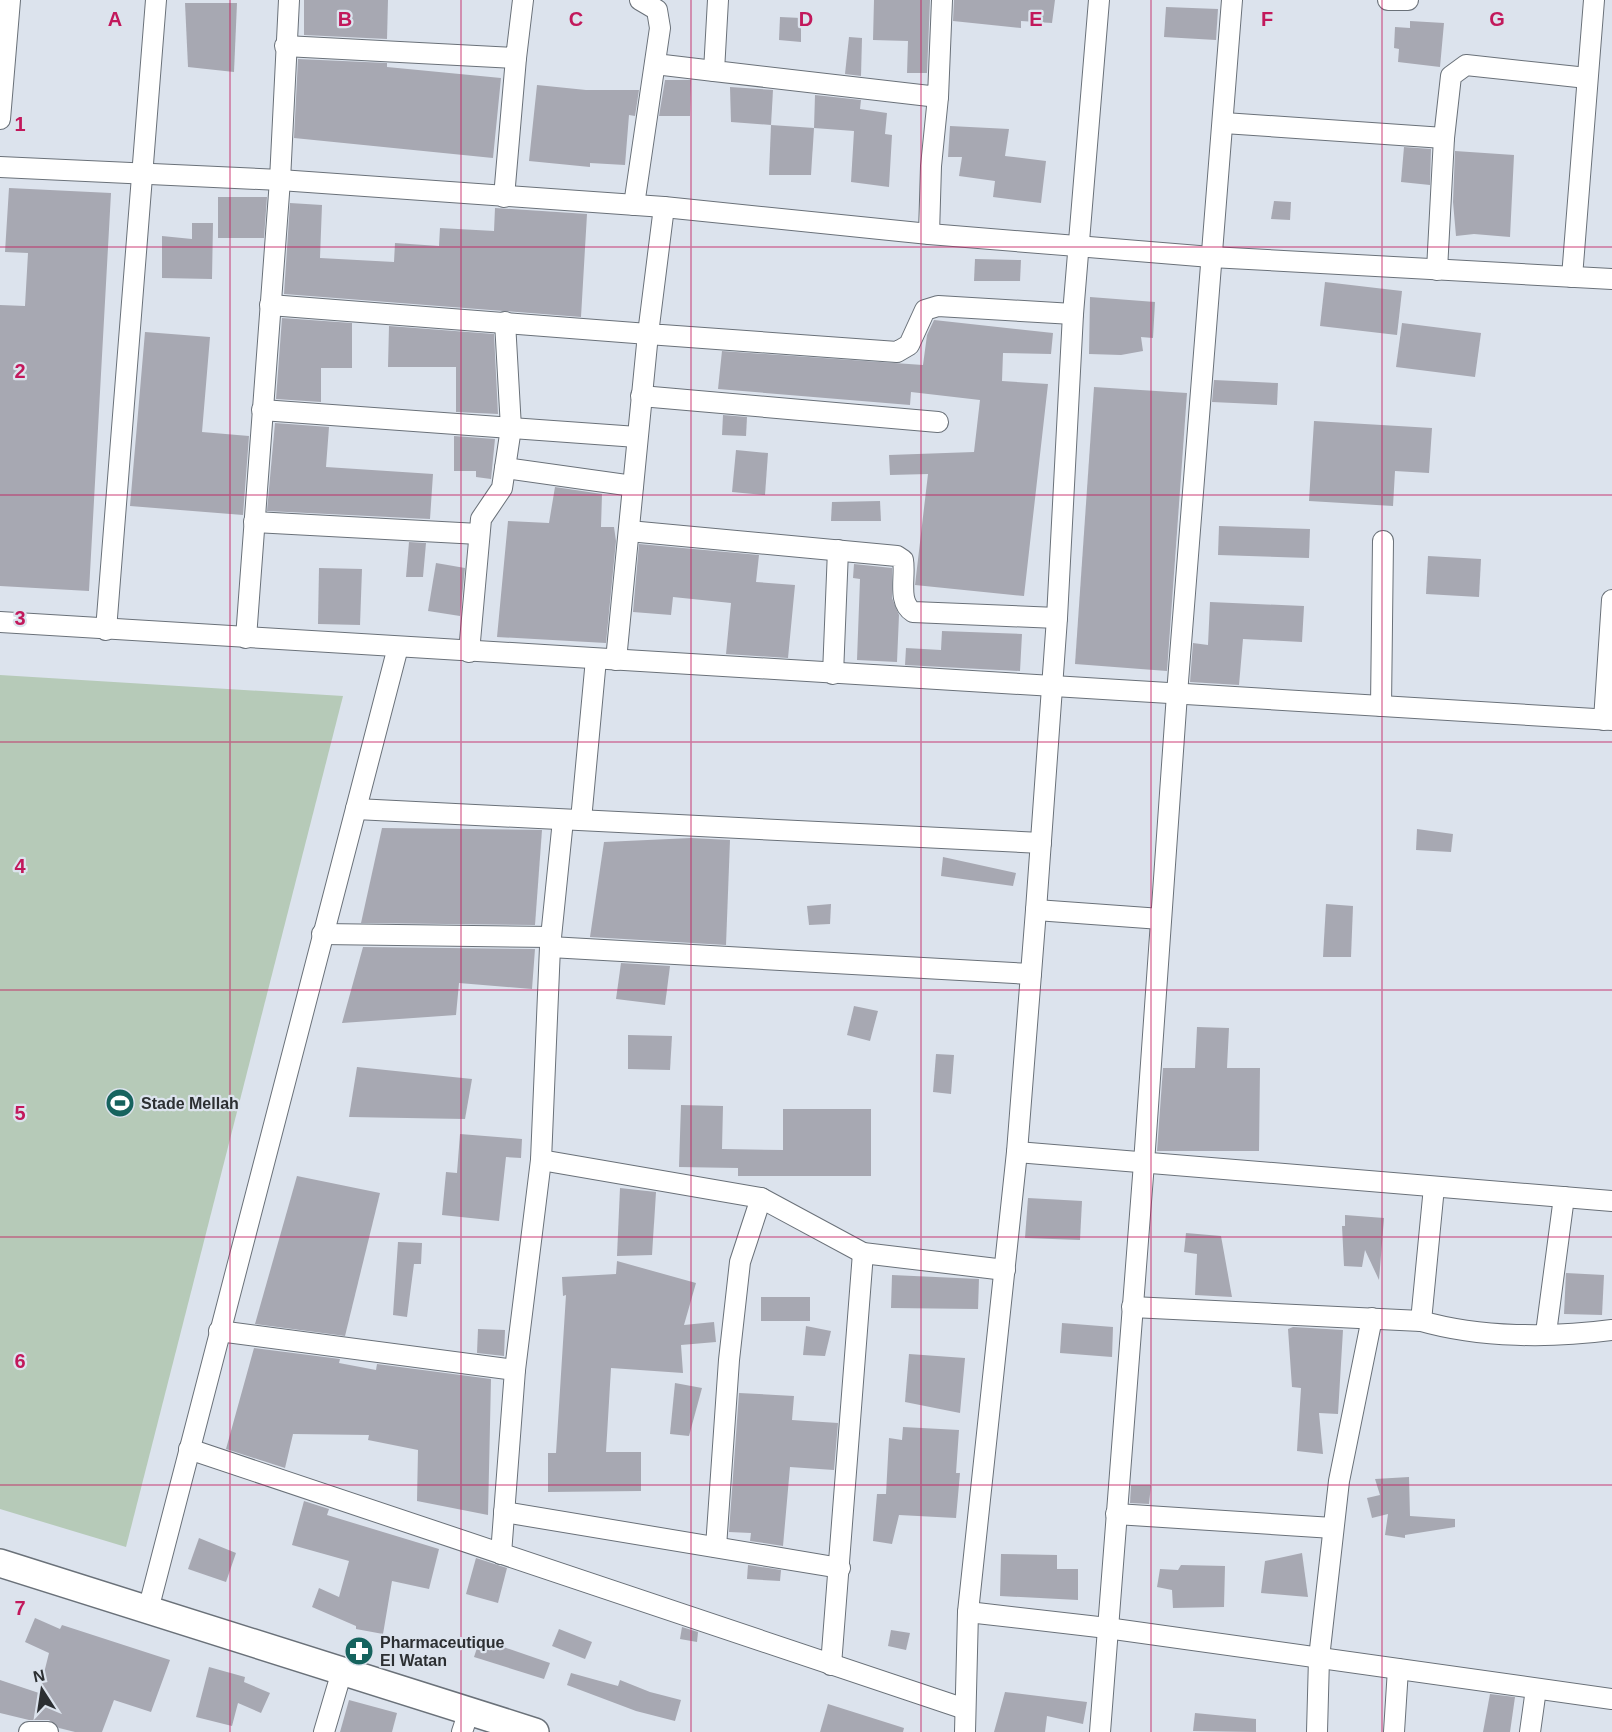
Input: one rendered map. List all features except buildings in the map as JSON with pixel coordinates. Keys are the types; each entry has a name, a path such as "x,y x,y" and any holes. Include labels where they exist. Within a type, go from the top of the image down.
{"main road":[{"path":"0,1563 342,1671 466,1722 535,1732"}],"street":[{"path":"0,119 4,26 10,0"},
{"path":"106,630 156,0"},
{"path":"246,638 280,180 289,0"},
{"path":"504,197 523,0"},
{"path":"634,205 660,28 657,10 640,0"},
{"path":"714,71 718,0"},
{"path":"929,234 942,0"},
{"path":"965,1732 968,1612 1017,1152 1036,910 1057,618 1073,314 1099,0"},
{"path":"1100,1732 1177,694 1232,0"},
{"path":"1388,0 1408,0"},
{"path":"1572,277 1594,0"},
{"path":"285,46 516,58"},
{"path":"655,64 938,97"},
{"path":"1437,270 1444,138 1451,75 1466,65 1587,78"},
{"path":"1224,123 1444,138"},
{"path":"0,167 142,176 280,180 664,207 929,234 1211,257 1612,279"},
{"path":"501,1554 515,1370 541,1160 550,942 629,531 641,396 664,207"},
{"path":"270,305 897,352 909,345 925,310 938,306 1073,314"},
{"path":"469,652 479,534 483,514 495,501 502,488 511,428 505,322"},
{"path":"641,396 938,422"},
{"path":"262,410 637,436"},
{"path":"505,468 633,486"},
{"path":"254,522 479,534"},
{"path":"629,531 897,556 903,560 904,601 908,609 914,612 1057,618"},
{"path":"1381,706 1383,541"},
{"path":"833,674 838,550"},
{"path":"0,622 1608,720 1612,600"},
{"path":"148,1610 322,934 399,647"},
{"path":"356,809 1041,843"},
{"path":"1036,910 1161,919"},
{"path":"322,934 550,942 1031,974"},
{"path":"1017,1152 1612,1201"},
{"path":"541,1160 761,1198 863,1253 1005,1270"},
{"path":"1421,1320 1434,1187"},
{"path":"1546,1333 1564,1197"},
{"path":"716,1548 729,1360 740,1262 761,1198"},
{"path":"831,1665 863,1253"},
{"path":"1132,1307 1421,1320 1464,1331 1487,1334 1612,1330"},
{"path":"1317,1732 1319,1658 1339,1481 1372,1318"},
{"path":"219,1331 515,1370"},
{"path":"189,1449 965,1709"},
{"path":"504,1512 840,1568"},
{"path":"1116,1514 1333,1528"},
{"path":"968,1612 1107,1628 1612,1700"},
{"path":"1394,1732 1398,1669"},
{"path":"324,1732 342,1671"},
{"path":"1530,1732 1536,1689"},
{"path":"29,1732 48,1732"}],"green space":[{"name":"Stade Mellah","path":"0,675 343,696 126,1547 0,1509"}],"place":[{"name":"Stade Mellah","path":"120,1103"},
{"name":"Pharmaceutique El Watan","path":"359,1651"}]}
